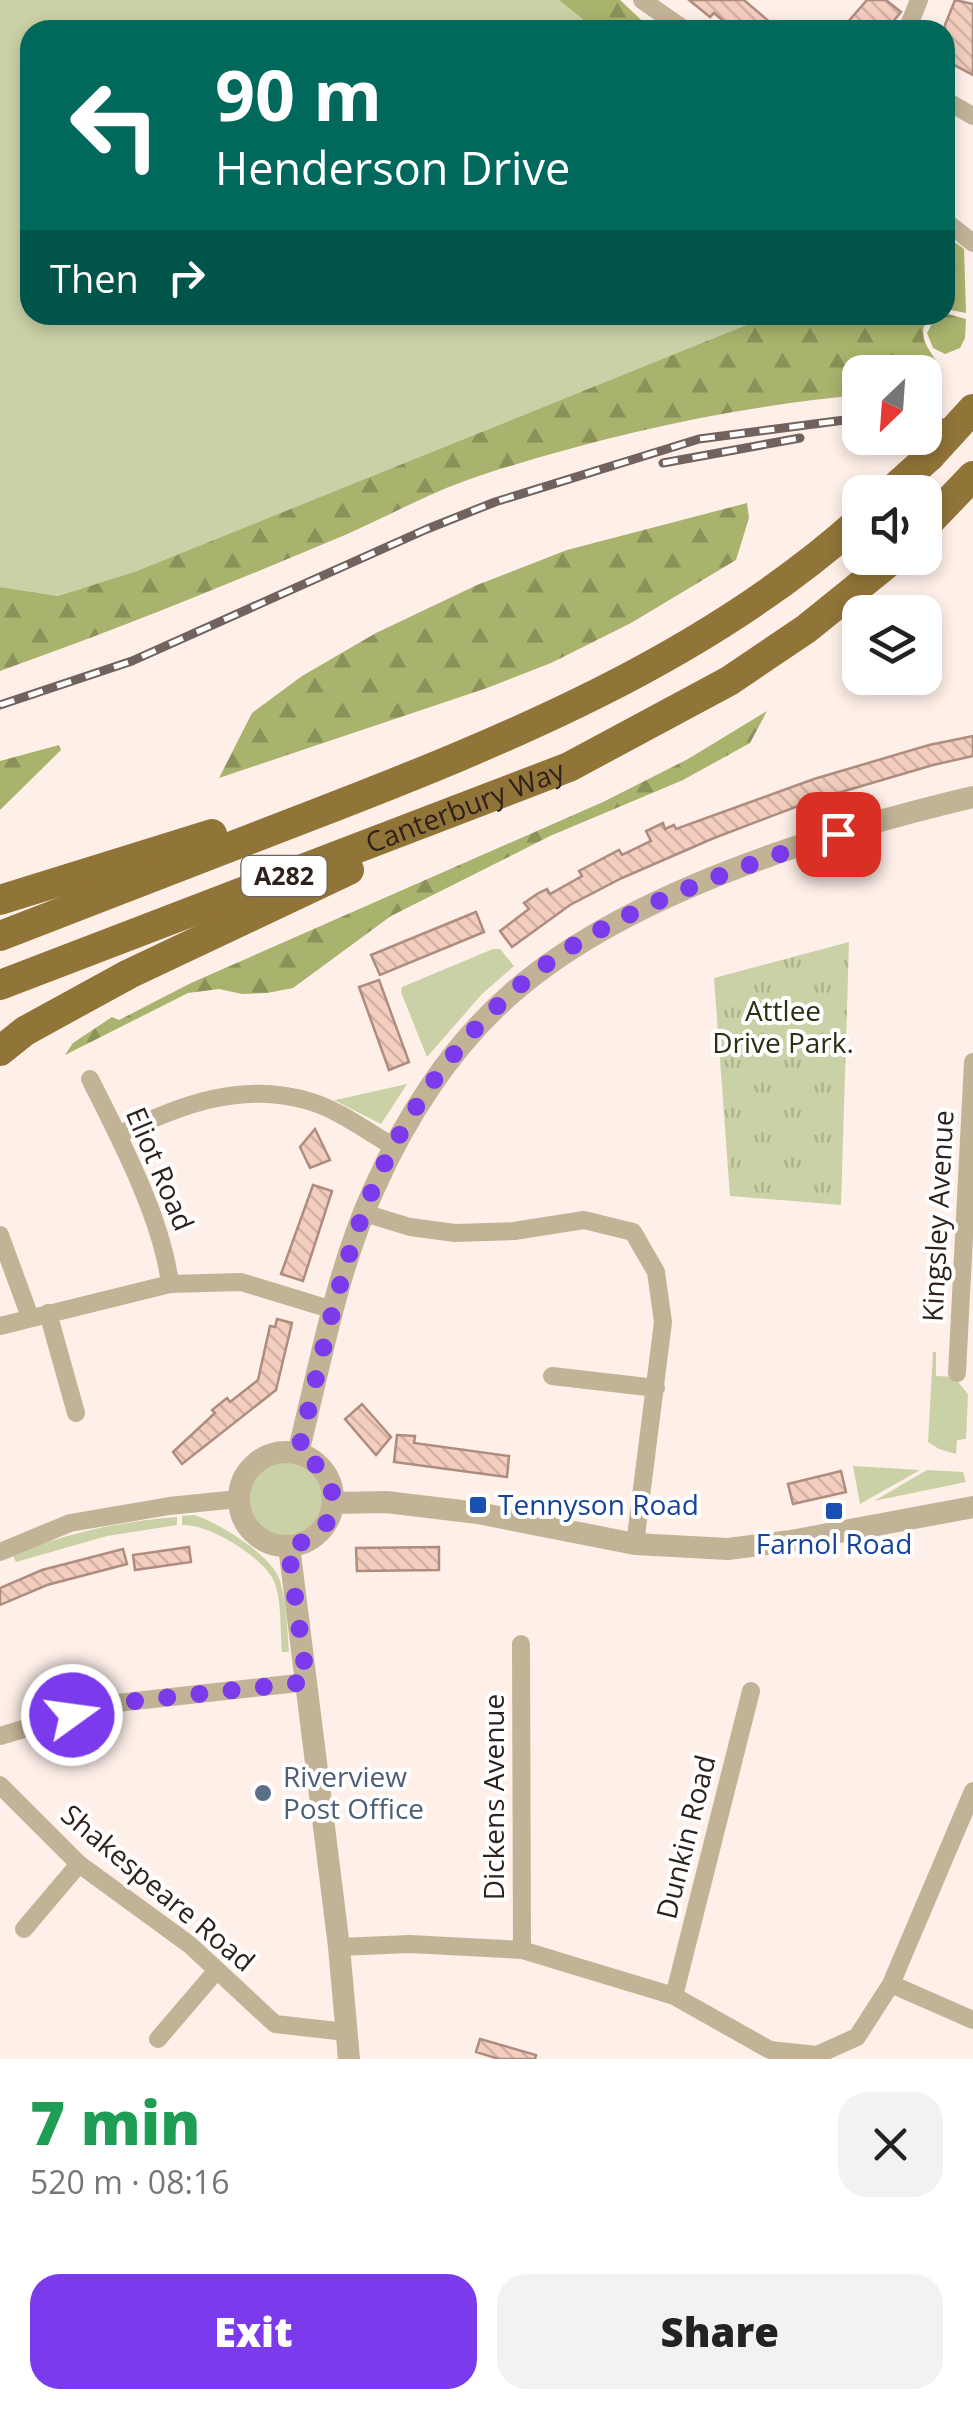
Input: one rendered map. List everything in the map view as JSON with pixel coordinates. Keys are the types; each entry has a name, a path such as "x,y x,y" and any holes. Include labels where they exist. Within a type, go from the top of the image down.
{"highway":[{"path":"909,475 973,408"},
{"path":"942,508 973,476"},
{"name":"Canterbury Way","path":"0,936 453,761 592,696 721,624 842,534"},
{"name":"Canterbury Way","path":"0,986 569,767 729,681 806,629 873,575"},
{"name":"A282","path":"0,900 453,761"},
{"name":"A282","path":"0,1050 130,974 569,767"}],"street":[{"path":"642,0 671,20"},
{"path":"298,1453 333,1310 364,1213 394,1147 438,1078 487,1017 529,978 576,944 678,894 800,846 973,796"},
{"name":"Kingsley Avenue","path":"957,1374 973,1062"},
{"name":"Eliot Road","path":"90,1079 118,1135 166,1254 170,1284"},
{"path":"118,1135 167,1111 256,1092 313,1102 394,1147"},
{"path":"364,1213 410,1227 455,1233 584,1220 633,1232 656,1272 663,1322 635,1544"},
{"path":"0,1235 39,1315 76,1413"},
{"path":"0,1326 170,1284 241,1282 333,1310"},
{"path":"552,1376 656,1388"},
{"path":"280,1452 298,1453 313,1460 332,1487 333,1503 324,1528 302,1544 288,1546 273,1545 248,1528 238,1499 250,1467 280,1452"},
{"path":"0,1552 70,1523 238,1499"},
{"path":"333,1503 386,1502 478,1513 635,1544 728,1549 791,1541 973,1506"},
{"path":"288,1546 349,2059"},
{"name":"Dickens Avenue","path":"521,1644 522,1950"},
{"path":"0,1736 108,1704 307,1682"},
{"name":"Dunkin Road","path":"674,1996 751,1692"},
{"name":"Shakespeare Road","path":"0,1784 79,1864 190,1945 275,2024 346,2032"},
{"path":"338,1947 410,1944 522,1950 674,1996 768,2054 817,2056 857,2037 891,1984 973,1791"},
{"path":"24,1930 79,1864"},
{"path":"158,2039 217,1970"},
{"path":"891,1984 973,2020"}],"green space":[{"path":"0,0 559,0 584,20 20,20 20,325 746,325 138,571 58,596 0,587"},
{"path":"559,0 620,0 641,20 584,20"},
{"path":"955,242 964,249 966,313 955,311"},
{"path":"955,316 966,319 960,348 945,354 933,348 927,333 931,325 955,325"},
{"path":"746,325 924,325 924,338 933,355 842,355 842,397 666,425 476,477 216,588 0,671 0,587 58,596 137,571"},
{"path":"747,503 749,518 736,560 631,623 551,663 487,688 219,778 252,713 302,676 376,633 477,585 567,550"},
{"path":"767,711 750,743 683,780 550,836 391,916 293,988 267,993 242,994 219,989 188,993 65,1055 73,1043 112,1017 119,1020 191,983 603,802 688,759"},
{"path":"59,745 61,750 0,810 0,761"},
{"name":"Attlee Drive Park.","path":"849,942 841,1205 730,1196 714,978"},
{"path":"500,949 514,966 482,994 427,1057 402,987"},
{"path":"407,1084 381,1124 334,1100 340,1099"},
{"path":"933,1352 936,1376 954,1377 968,1394 966,1439 957,1440 956,1454 928,1442"},
{"path":"287,1459 302,1462 315,1471 324,1484 324,1514 315,1527 302,1536 287,1539 272,1536 259,1527 250,1514 247,1499 250,1484 259,1471 272,1462"},
{"path":"853,1466 920,1470 860,1504"},
{"path":"927,1470 963,1472 966,1482 874,1501"},
{"path":"194,1515 243,1541 275,1571 284,1598 289,1652 282,1652 278,1598 268,1572 247,1552 220,1536 182,1525 182,1516"},
{"path":"177,1517 177,1525 107,1536 16,1562 12,1554 93,1530"}],"building":[{"path":"689,0 744,0 767,20 722,20 714,13 710,17"},
{"path":"867,0 886,0 901,12 894,20 850,20"},
{"path":"955,0 973,4 973,75 955,65 955,20 947,20"},
{"path":"973,736 973,756 814,800 714,838 570,905 512,947 500,931 529,909 524,903 537,894 547,889 550,894 582,876 579,871 619,850 622,855 651,841 646,831 663,823 665,829 674,825 676,829 814,779"},
{"path":"476,912 484,932 380,975 371,955"},
{"path":"379,980 409,1062 389,1070 359,987"},
{"path":"315,1129 330,1160 310,1168 300,1147"},
{"path":"313,1185 332,1191 303,1281 281,1274"},
{"path":"277,1319 292,1323 276,1390 182,1464 173,1452 215,1413 212,1410 227,1398 230,1402 258,1380 270,1326 275,1327"},
{"path":"362,1404 391,1437 376,1455 345,1419"},
{"path":"397,1435 415,1436 414,1443 509,1456 507,1477 394,1462"},
{"path":"841,1471 846,1492 793,1504 788,1484"},
{"path":"189,1547 191,1562 135,1570 133,1555"},
{"path":"439,1547 439,1570 357,1571 356,1548"},
{"path":"123,1549 127,1564 47,1585 0,1605 0,1588 42,1570"},
{"path":"480,2039 536,2055 535,2059 499,2059 476,2052"}],"railway":[{"path":"0,705 132,661 495,502 699,439 842,420"},
{"path":"942,423 973,420"},
{"path":"663,463 800,438"}],"place":[{"name":"Tennyson Road","path":"478,1505"},
{"name":"Farnol Road","path":"834,1511"},
{"name":"Riverview Post Office","path":"263,1793"}],"route":[{"path":"72,1715 108,1704 307,1682 288,1546 302,1544 324,1528 333,1503 332,1487 324,1472 313,1460 298,1453 333,1310 364,1213 402,1132 438,1078 487,1017 529,978 576,944 678,894 838,834"}]}
